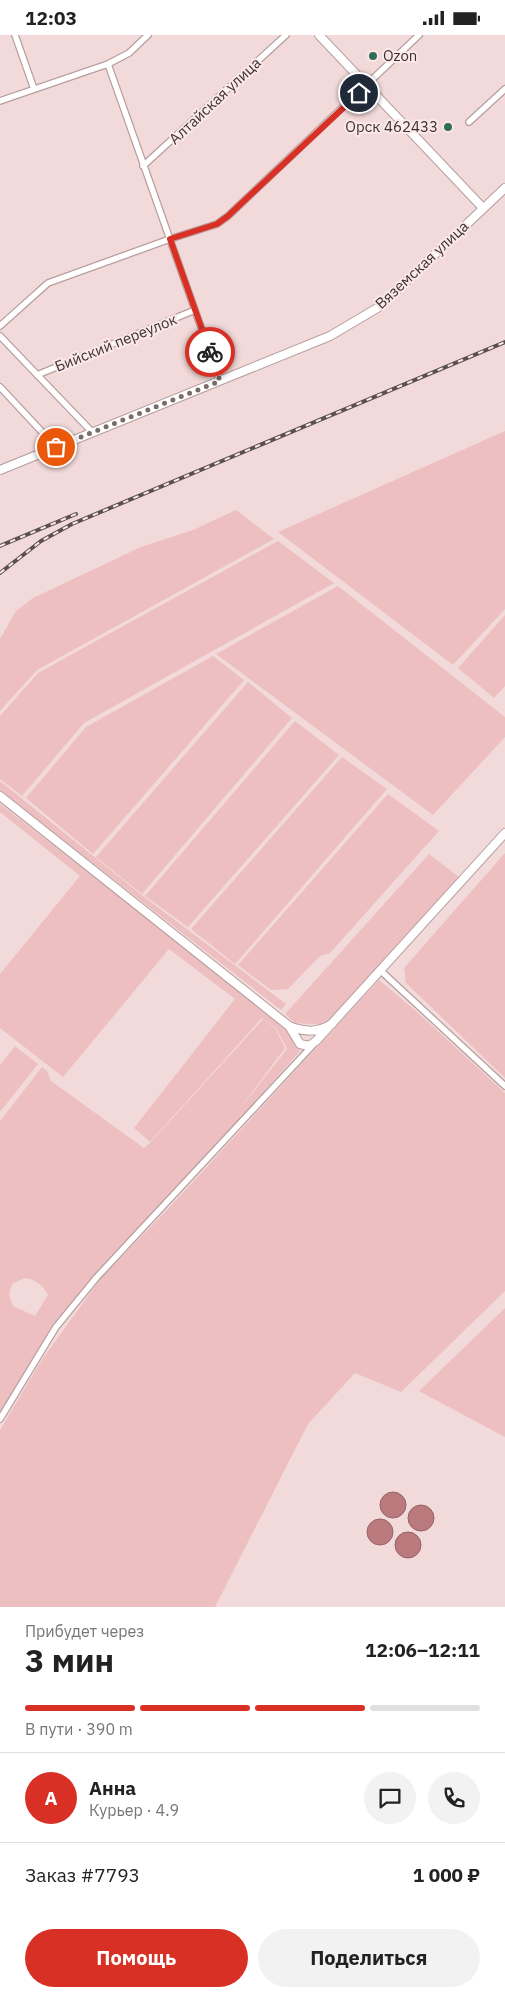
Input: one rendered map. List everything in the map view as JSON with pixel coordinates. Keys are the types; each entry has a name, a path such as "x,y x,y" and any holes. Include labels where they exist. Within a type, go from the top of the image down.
{"main road":[{"path":"318,35 483,208"},
{"name":"Вяземская улица","path":"0,470 330,336 379,307 505,188"},
{"path":"0,795 289,1026 300,1044 309,1046 316,1041 381,971 505,833"},
{"path":"289,1026 312,1032 323,1030 332,1024"}],"street":[{"path":"15,35 34,89"},
{"path":"0,101 108,64 129,53 148,35"},
{"name":"Алтайская улица","path":"143,166 286,35"},
{"path":"0,326 48,283 217,224 228,216 367,86 419,35"},
{"path":"108,64 220,381"},
{"path":"469,122 505,89"},
{"name":"Бийский переулок","path":"37,375 195,310"},
{"path":"0,336 92,432"},
{"path":"0,387 56,447"},
{"path":"381,971 505,1086"},
{"path":"0,1419 56,1327 97,1277 316,1041"}],"shaded area":[{"path":"505,431 505,609 453,665 278,532"},
{"path":"236,510 274,539 37,670 0,711 0,639 16,611 33,598 141,547 193,530"},
{"path":"278,541 334,583 84,723 22,796 0,779 0,716 38,673"},
{"path":"338,586 505,717 505,737 433,815 216,654"},
{"path":"505,615 505,686 494,698 458,668"},
{"path":"213,656 244,680 93,854 26,798 86,727"},
{"path":"248,682 292,718 142,894 96,857"},
{"path":"295,721 339,755 188,927 145,896"},
{"path":"342,757 387,789 235,964 191,929"},
{"path":"0,781 143,896 286,1004 281,1010 0,791"},
{"path":"388,794 439,831 330,953 320,956 288,989 271,990 238,965"},
{"path":"0,804 288,1028 300,1051 243,1116 240,1114 242,1117 58,1320 0,1411 0,1121 42,1067 47,1071 51,1081 144,1148 150,1143 263,1019 275,1028 285,1048 238,1111 287,1049 276,1028 262,1018 150,1142 134,1128 235,999 169,949 63,1077 0,1028 0,974 80,876 0,812","holes":["25,1278 39,1283 48,1295 35,1316 13,1306 9,1294 12,1284"]},
{"path":"505,853 505,1078 406,983 404,968"},
{"path":"429,854 459,877 326,1025 295,1023 285,1014"},
{"path":"379,980 417,1012 505,1093 505,1291 401,1392 355,1373 308,1424 215,1607 0,1607 0,1430 41,1361 101,1278 166,1211"},
{"path":"15,1046 38,1064 0,1112 0,1065"},
{"path":"505,1308 505,1437 419,1391"},
{"path":"393,1492 402,1496 406,1505 402,1514 393,1518 384,1514 380,1505 384,1496"},
{"path":"421,1505 430,1509 434,1518 430,1527 421,1531 412,1527 408,1518 412,1509"},
{"path":"380,1519 389,1523 393,1532 389,1541 380,1545 371,1541 367,1532 371,1523"},
{"path":"408,1532 417,1536 421,1545 417,1554 408,1558 399,1554 395,1545 399,1536"}],"railway":[{"path":"0,573 41,541 72,524 505,342"},
{"path":"0,546 76,514"}],"way so far":[{"path":"56,447 220,381 210,352"}],"place":[{"name":"Ozon","path":"373,56"},
{"name":"Орск 462433","path":"448,127"}],"route":[{"path":"210,352 170,239 217,224 228,216 359,93"}]}
